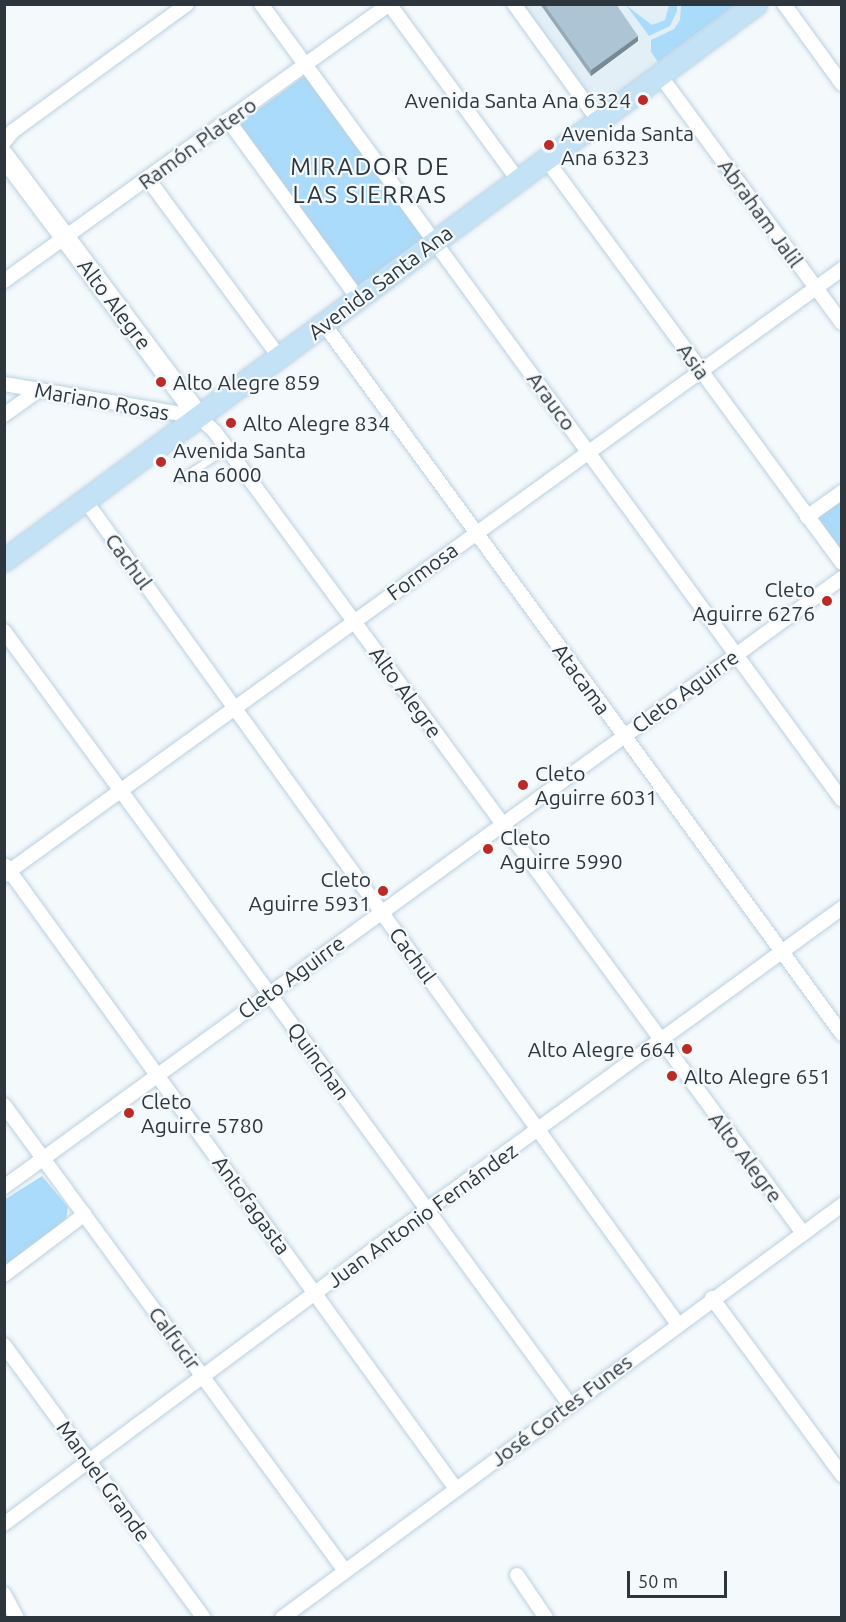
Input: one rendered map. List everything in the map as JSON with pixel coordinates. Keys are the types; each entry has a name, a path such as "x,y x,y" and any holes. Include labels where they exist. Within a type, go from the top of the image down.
{"main road":[{"name":"Avenida Santa Ana","path":"4,560 756,4"},
{"name":"Alto Alegre","path":"4,156 199,417"}],"street":[{"path":"4,142 13,131 187,4"},
{"name":"Arauco","path":"261,4 842,800"},
{"path":"514,4 598,120"},
{"path":"784,4 842,84"},
{"path":"390,5 518,180"},
{"name":"Ramón Platero","path":"4,281 390,5"},
{"name":"Abraham Jalil","path":"659,74 842,323"},
{"path":"228,120 358,298"},
{"name":"Asia","path":"546,159 842,563"},
{"path":"148,179 279,358"},
{"name":"Formosa","path":"6,870 122,791 842,269"},
{"name":"Atacama","path":"324,324 842,1034"},
{"name":"Mariano Rosas","path":"4,384 199,417"},
{"path":"4,415 39,390"},
{"name":"Alto Alegre","path":"199,417 228,448 659,1040 803,1233"},
{"path":"807,516 842,492"},
{"name":"Cachul","path":"85,500 540,1128 677,1323"},
{"name":"Cleto Aguirre","path":"4,1187 842,578"},
{"name":"Quinchan","path":"4,631 570,1404"},
{"name":"Antofagasta","path":"6,870 158,1076 456,1489"},
{"name":"Juan Antonio Fernández","path":"4,1524 428,1209 842,908"},
{"name":"Calfucir","path":"4,1105 345,1571"},
{"name":"José Cortes Funes","path":"282,1617 300,1612 345,1571 677,1323 840,1209"},
{"path":"4,1275 85,1214"},
{"path":"712,1298 842,1475"},
{"name":"Manuel Grande","path":"4,1345 204,1617"},
{"path":"517,1575 546,1617"},
{"path":"4,1594 17,1617"}],"lane":[{"path":"182,477 228,448"}],"shaded area":[{"path":"518,5 739,5 595,110"},
{"path":"626,5 652,25 665,20 669,5 677,5 677,11 670,26 649,36"},
{"path":"681,5 735,5 658,62 651,52 651,40 674,29 680,20"},
{"path":"307,74 425,237 355,288 237,125"},
{"path":"841,500 841,552 818,517"},
{"path":"42,1176 68,1207 66,1220 5,1265 4,1200"}],"building":[{"path":"544,4 616,4 638,36 591,70"}],"place":[{"name":"Avenida Santa Ana 6324","path":"643,100"},
{"name":"Avenida Santa Ana 6323","path":"549,145"},
{"name":"Alto Alegre 859","path":"161,382"},
{"name":"Alto Alegre 834","path":"231,423"},
{"name":"Avenida Santa Ana 6000","path":"161,462"},
{"name":"Cleto Aguirre 6276","path":"827,601"},
{"name":"Cleto Aguirre 6031","path":"523,785"},
{"name":"Cleto Aguirre 5990","path":"488,849"},
{"name":"Cleto Aguirre 5931","path":"383,891"},
{"name":"Alto Alegre 664","path":"687,1049"},
{"name":"Alto Alegre 651","path":"672,1076"},
{"name":"Cleto Aguirre 5780","path":"129,1113"}],"district":[{"name":"MIRADOR DE LAS SIERRAS","path":"370,181"}]}
